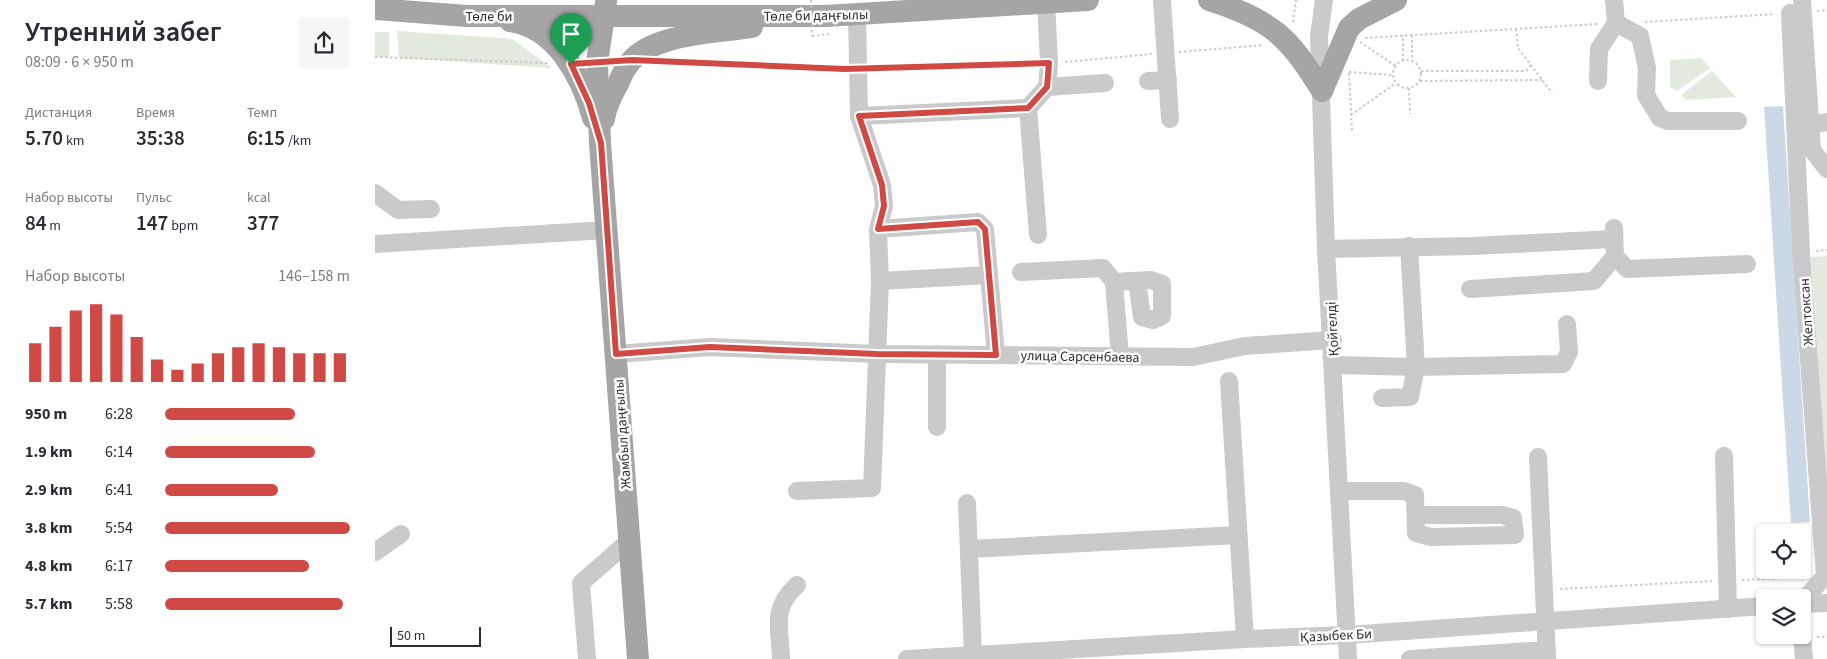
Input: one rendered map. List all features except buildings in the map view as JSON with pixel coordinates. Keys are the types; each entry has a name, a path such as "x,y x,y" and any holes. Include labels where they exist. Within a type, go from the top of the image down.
{"main road":[{"path":"431,13 501,0"},
{"name":"Төле би даңғылы","path":"605,8 818,8 857,14 1045,1 1087,0"},
{"path":"1209,0 1237,9 1262,22 1290,43 1322,91"},
{"path":"1322,91 1349,28 1367,15 1396,0"},
{"name":"Төле би","path":"375,9 467,16 605,8"},
{"name":"Жамбыл даңғылы","path":"605,8 597,63 601,143 638,659"},
{"path":"601,143 606,106 632,60 646,49 662,41 818,8"},
{"path":"467,16 522,23 549,39 571,64 589,103 601,143"}],"street":[{"path":"1162,0 1170,119"},
{"name":"Қойгелді","path":"1324,0 1319,36 1326,249 1333,340 1348,659"},
{"path":"1598,81 1599,49 1616,23 1614,0"},
{"path":"1802,0 1819,124 1812,150 1827,169"},
{"path":"859,116 1028,108 1047,87 1049,63 1045,1"},
{"name":"Желтоксан","path":"1790,13 1801,252 1825,576"},
{"path":"797,491 872,488 880,281 878,229 884,206 882,185 859,116 857,14"},
{"path":"1616,23 1640,36 1647,68 1646,96 1660,118 1668,121 1738,121"},
{"path":"1148,81 1168,80"},
{"path":"1047,87 1105,83"},
{"path":"1028,108 1038,235"},
{"path":"375,193 398,210 431,209"},
{"path":"878,229 978,222 985,229 996,355"},
{"path":"375,244 607,230"},
{"path":"1326,249 1614,241"},
{"path":"1614,241 1627,269 1747,264"},
{"path":"1471,290 1594,281 1614,241"},
{"path":"1382,398 1410,396 1416,367 1409,246"},
{"path":"1021,272 1103,268 1114,282 1120,356"},
{"path":"880,281 989,274"},
{"path":"1114,282 1137,281"},
{"path":"1334,366 1416,367 1563,364 1569,352 1567,324"},
{"name":"улица Сарсенбаева","path":"616,354 710,347 877,354 1193,357 1245,346 1333,340"},
{"path":"937,354 937,427"},
{"path":"1229,381 1245,639"},
{"path":"1724,456 1728,609"},
{"path":"1410,659 1547,655 1538,457"},
{"path":"1340,492 1404,491 1415,495 1416,533 1431,538 1515,535 1513,518 1502,515 1416,515"},
{"path":"967,503 973,655"},
{"path":"375,552 401,534"},
{"path":"969,549 1239,535"},
{"path":"587,659 581,583 629,542"},
{"path":"1811,593 1825,576"},
{"path":"781,659 779,611 785,596 797,585"},
{"path":"1811,602 1827,603"},
{"name":"Қазыбек Би","path":"907,659 973,655 1088,653 1245,639 1347,635 1756,607"},
{"path":"1803,644 1804,659"}],"path":[{"path":"661,61 857,68 1049,63 1290,43 1296,0"},
{"path":"812,36 818,8"},
{"path":"1645,22 1790,13"},
{"path":"1396,66 1354,38 1616,23"},
{"path":"1516,29 1518,48 1552,93"},
{"path":"1403,35 1403,61"},
{"path":"1412,35 1412,61 1421,72 1420,80"},
{"path":"375,57 571,64"},
{"path":"1409,88 1396,83 1393,75 1396,66 1403,61 1412,61"},
{"path":"1349,64 1352,131"},
{"path":"1527,80 1526,71 1531,65"},
{"path":"1421,72 1526,71"},
{"path":"1349,72 1393,75"},
{"path":"1409,88 1420,80 1542,80"},
{"path":"1351,115 1396,83"},
{"path":"1409,88 1410,114"},
{"path":"1737,580 1825,576"},
{"path":"1543,590 1718,581"}],"shaded area":[{"path":"397,31 512,39 552,68 399,58"},
{"path":"375,32 389,32 389,57 375,57"},
{"path":"1701,58 1710,68 1677,91 1670,87 1670,60"},
{"path":"1712,71 1736,97 1687,100 1681,95"},
{"path":"1827,256 1827,488 1811,257"}],"water":[{"path":"1783,106 1810,522 1791,523 1764,107"}],"route":[{"path":"632,60 845,69 1049,63 1047,87 1028,108 859,116 882,185 884,206 878,229 978,222 985,229 996,355 877,354 710,347 616,354 601,143 589,103 571,64 632,60"}]}
